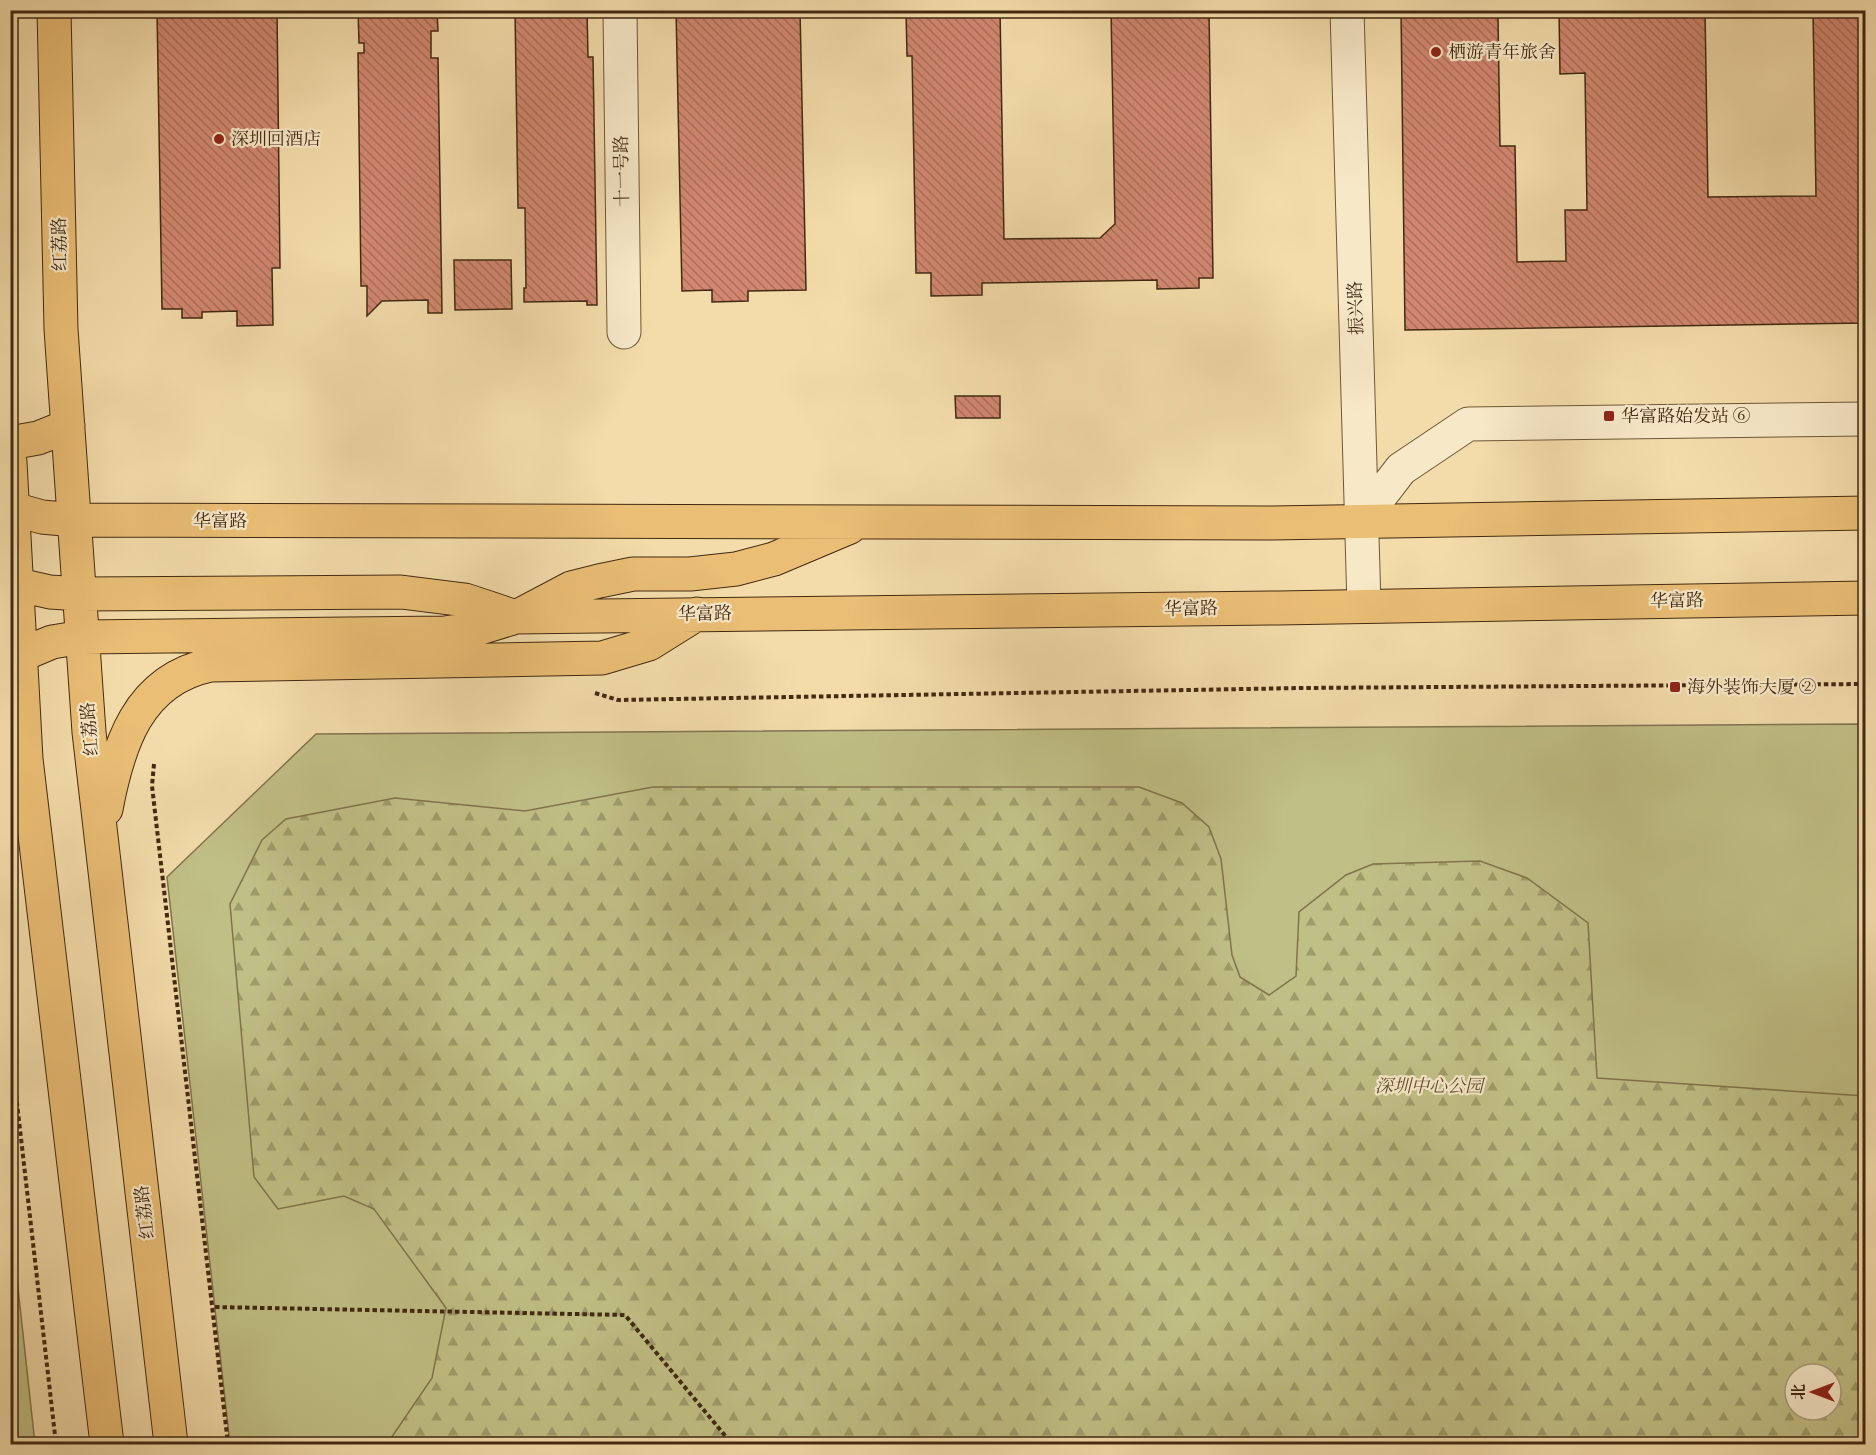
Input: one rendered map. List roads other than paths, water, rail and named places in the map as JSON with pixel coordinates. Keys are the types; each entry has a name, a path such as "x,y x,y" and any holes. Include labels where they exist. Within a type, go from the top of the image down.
{"main road":[{"name":"红荔路","path":"54,10 62,329 89,732 171,1444"},
{"path":"10,442 38,438 68,426"},
{"path":"10,462 14,584 21,655 26,759 107,1444"},
{"name":"华富路","path":"12,508 42,517 74,520 1361,522 1866,513"},
{"name":"华富路","path":"21,655 52,642 83,637 444,633 480,628 516,617 571,588 633,574 690,574 736,569 774,559 862,522"},
{"name":"华富路","path":"14,584 50,592 80,594 400,592 465,600 516,617 1866,598"},
{"path":"102,834 111,782 133,724 149,697 174,676 191,669 210,664 602,658 650,644 697,614"},
{"path":"10,812 43,907"}],"street":[{"name":"十一号路","path":"620,10 624,332"},
{"name":"振兴路","path":"1347,10 1364,606"},
{"path":"1361,522 1401,469 1468,424 1866,419"}],"place":[{"name":"栖游青年旅舍","path":"1436,52"},
{"name":"深圳回酒店","path":"219,139"},
{"name":"华富路始发站 ⑥","path":"1609,416"},
{"name":"海外装饰大厦 ②","path":"1675,687"}],"park label":[{"name":"深圳中心公园","path":"1429,1086"}]}
